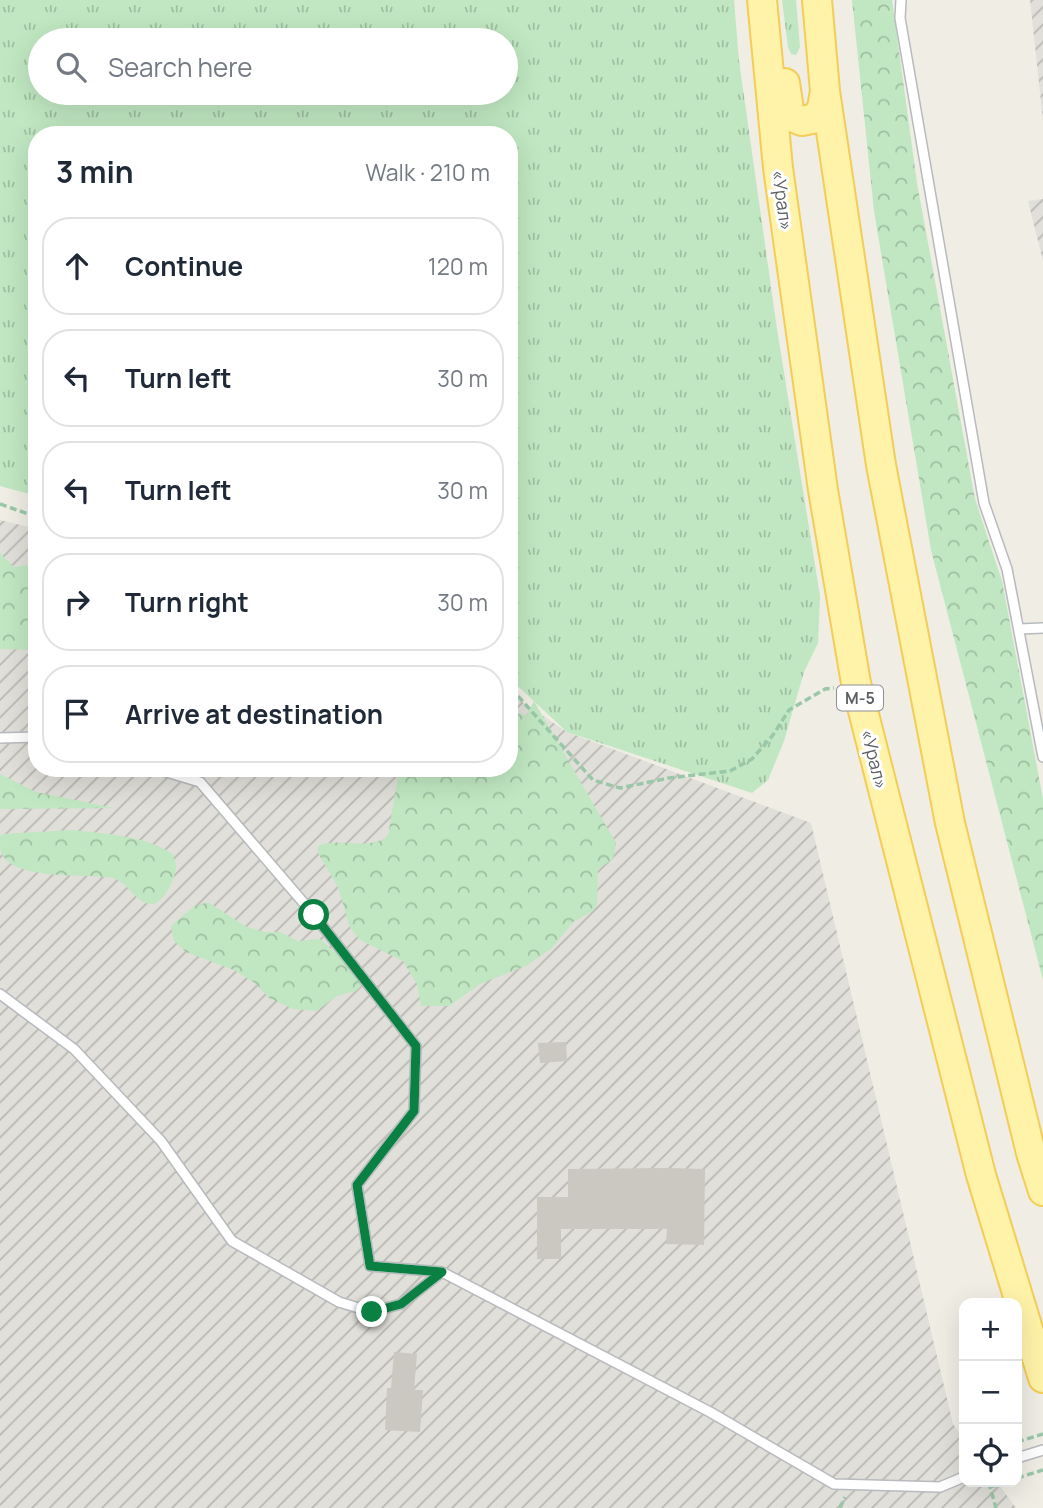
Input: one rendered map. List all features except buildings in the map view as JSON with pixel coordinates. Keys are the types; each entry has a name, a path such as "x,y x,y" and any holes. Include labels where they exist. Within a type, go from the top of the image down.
{"main road":[{"path":"817,0 825,91 881,465 950,823 1031,1153 1043,1191"},
{"path":"763,7 781,47 790,116 802,121 816,118 822,108 825,91"},
{"name":"«Урал»","path":"763,7 782,194 823,490 856,683 981,1175 1043,1378"}],"lane":[{"path":"901,0 900,18 984,503 1007,569 1043,757"},
{"path":"1018,629 1043,628"},
{"path":"0,738 28,737"},
{"path":"183,777 200,782 314,915 416,1046 414,1111 357,1185 370,1266 442,1272 710,1412 834,1484 940,1488 959,1479"},
{"path":"0,994 74,1049 152,1132 232,1241 339,1302 372,1312 401,1304 442,1272"},
{"path":"1022,1456 1043,1450"}],"path":[{"path":"0,504 28,514"},
{"path":"518,696 593,779 620,788 669,778 730,771 752,759 773,735 789,710 825,689 856,683"},
{"path":"1022,1441 1043,1434"},
{"path":"1022,1476 1043,1470"},
{"path":"991,1487 996,1508"}],"shaded area":[{"path":"1030,0 1043,0 1043,120"},
{"path":"1043,199 1043,261 1028,201"},
{"path":"0,520 28,527 28,777 518,777 518,699 567,732 811,823 953,1424 959,1432 959,1487 1001,1487 1016,1508 0,1508"}],"green space":[{"path":"0,0 734,0 739,61 777,329 820,596 818,643 804,672 784,741 768,780 752,793 567,732 518,686 518,126 28,126 28,494 0,486"},
{"path":"782,0 796,0 800,47 796,55 791,54 788,47"},
{"path":"852,0 892,0 917,183 975,499 1002,581 1043,799 1043,980 931,550 874,211"},
{"path":"0,553 14,567 28,565 28,650 0,649"},
{"path":"534,701 616,843 613,859 598,869 597,904 593,911 573,922 552,948 526,966 480,984 449,1006 421,1006 417,984 403,961 360,940 350,928 338,887 318,853 318,846 335,842 371,843 388,836 398,777 518,777 518,712 527,715"},
{"path":"0,774 36,792 114,808 0,809"},
{"path":"72,830 137,839 173,854 176,870 161,900 152,904 142,901 123,883 113,878 52,874 20,868 8,862 1,852 0,836 3,834"},
{"path":"208,902 245,926 264,932 280,932 298,941 320,939 356,971 362,985 356,991 337,996 316,1011 293,1009 269,998 256,984 234,970 186,952 174,941 171,926 193,907"}],"route":[{"path":"314,915 416,1046 414,1111 357,1185 370,1266 442,1272 401,1304 372,1312"}]}
